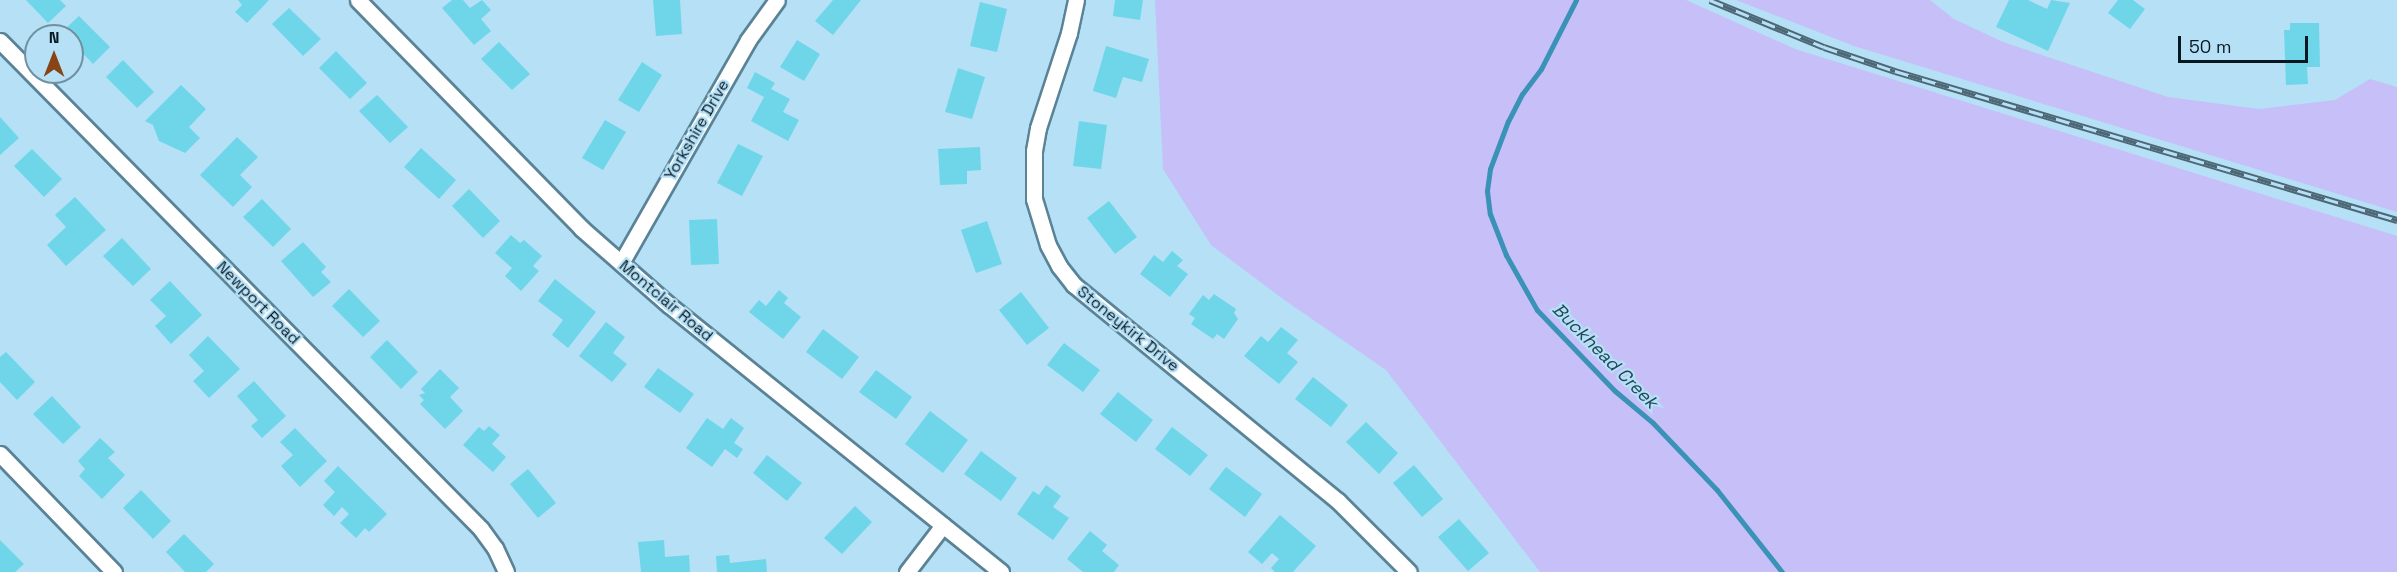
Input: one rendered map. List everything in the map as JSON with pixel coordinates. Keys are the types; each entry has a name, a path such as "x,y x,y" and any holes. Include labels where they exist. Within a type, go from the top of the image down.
{"street":[{"name":"Montclair Road","path":"358,0 581,228 669,305 1001,572"},
{"path":"756,0 772,6"},
{"name":"Stoneykirk Drive","path":"1076,0 1069,33 1038,128 1034,151 1034,199 1042,230 1059,266 1074,285 1338,501 1408,572"},
{"name":"Yorkshire Drive","path":"621,263 748,40 772,6"},
{"name":"Newport Road","path":"0,41 481,529 495,548 506,572"},
{"path":"0,454 114,572"},
{"path":"907,572 943,525"}],"shaded area":[{"path":"1155,0 1686,0 1795,49 2397,236 2397,572 1540,572 1386,370 1283,299 1211,245 1163,169"},
{"path":"1736,0 1930,0 1954,19 2003,42 2168,97 2259,109 2335,100 2370,79 2397,87 2397,212 1854,46"}],"building":[{"path":"26,0 60,0 66,6 48,23"},
{"path":"238,0 269,0 247,23 235,12 242,5"},
{"path":"452,0 463,0 470,8 482,0 491,10 481,19 491,31 474,45 442,8"},
{"path":"653,0 680,0 682,34 656,36"},
{"path":"833,0 861,0 833,35 815,21"},
{"path":"1115,0 1143,0 1140,20 1113,16"},
{"path":"2009,0 2028,0 2047,9 2051,0 2070,3 2048,51 1996,27"},
{"path":"2118,0 2133,0 2145,9 2130,29 2108,13"},
{"path":"980,2 1007,9 997,52 970,46"},
{"path":"289,8 321,39 303,56 272,24"},
{"path":"79,16 110,47 93,64 84,55 84,24 70,24"},
{"path":"2290,23 2319,23 2320,67 2307,67 2308,84 2286,85 2284,30 2290,30"},
{"path":"797,40 820,54 804,81 780,67"},
{"path":"499,42 530,74 512,90 481,59"},
{"path":"1106,46 1149,59 1142,82 1123,77 1116,98 1093,91"},
{"path":"336,51 367,83 350,99 319,68"},
{"path":"123,60 154,92 137,108 106,77"},
{"path":"642,62 662,75 639,112 618,100"},
{"path":"958,68 985,77 972,119 945,112"},
{"path":"755,72 775,83 771,89 790,99 783,112 799,120 788,141 751,121 764,97 747,88"},
{"path":"181,85 206,109 189,127 200,138 185,153 159,141 153,125 145,121"},
{"path":"377,95 408,127 390,143 359,111"},
{"path":"0,117 19,138 0,155"},
{"path":"605,120 626,132 603,170 582,158"},
{"path":"1079,121 1107,125 1101,169 1073,166"},
{"path":"237,137 258,157 240,175 252,187 233,207 200,175"},
{"path":"738,144 763,156 742,196 717,183"},
{"path":"980,147 981,170 967,171 967,184 940,185 938,149"},
{"path":"421,148 456,180 439,199 404,167"},
{"path":"32,149 62,179 44,197 14,166"},
{"path":"469,189 500,221 483,238 452,206"},
{"path":"75,197 106,230 66,266 47,245 66,227 55,215"},
{"path":"262,199 291,229 273,247 243,217"},
{"path":"1109,201 1137,237 1115,254 1087,218"},
{"path":"717,219 719,264 691,265 689,220"},
{"path":"987,221 1002,264 976,273 961,230"},
{"path":"511,235 520,243 524,240 542,256 533,266 539,271 521,291 505,276 512,268 495,253"},
{"path":"122,238 151,269 133,286 103,256"},
{"path":"303,242 326,267 321,272 331,282 313,297 281,261"},
{"path":"1172,251 1183,260 1177,266 1188,274 1170,297 1140,274 1154,255 1163,262"},
{"path":"555,279 596,312 568,348 552,335 563,320 538,301"},
{"path":"170,281 202,315 171,344 155,326 166,316 150,300"},
{"path":"349,289 380,321 363,337 332,306"},
{"path":"779,290 788,298 784,303 801,317 783,339 749,312 759,300 766,306"},
{"path":"1021,292 1049,328 1027,345 999,310"},
{"path":"1214,294 1236,309 1234,313 1238,319 1224,339 1217,334 1213,339 1191,324 1195,318 1189,314 1203,295 1209,300"},
{"path":"606,322 625,337 613,353 627,364 612,382 579,356"},
{"path":"1281,327 1298,340 1287,353 1298,362 1279,384 1244,356 1261,336 1268,342"},
{"path":"823,329 859,357 842,379 806,352"},
{"path":"208,336 240,369 209,398 193,381 204,371 189,355"},
{"path":"387,340 418,372 401,389 370,357"},
{"path":"1064,343 1100,370 1083,392 1047,365"},
{"path":"6,352 35,382 17,400 0,382 0,357"},
{"path":"658,368 694,394 680,413 644,387"},
{"path":"440,369 459,388 450,397 463,411 445,429 420,404 424,400 419,395 425,393 421,389"},
{"path":"876,370 912,397 896,419 859,392"},
{"path":"1313,377 1348,405 1331,427 1295,399"},
{"path":"254,381 286,416 262,438 251,426 258,420 237,396"},
{"path":"1118,392 1153,420 1136,442 1100,414"},
{"path":"52,396 81,427 63,444 33,414"},
{"path":"930,411 968,440 943,473 905,444"},
{"path":"707,418 723,429 731,418 744,428 734,443 743,449 737,458 725,449 712,467 686,448"},
{"path":"1366,422 1398,453 1379,474 1346,442"},
{"path":"489,426 500,435 492,444 506,457 493,472 463,445 479,427 484,431"},
{"path":"1172,427 1208,455 1190,476 1155,449"},
{"path":"295,428 327,461 300,487 281,466 293,455 280,442"},
{"path":"100,438 115,452 108,458 125,475 102,499 79,476 85,469 78,461"},
{"path":"981,451 1017,478 1001,501 964,474"},
{"path":"767,455 802,483 787,501 753,473"},
{"path":"1414,465 1443,499 1422,517 1393,483"},
{"path":"338,466 387,514 369,532 365,528 356,538 340,523 349,514 342,507 334,516 323,505 335,492 324,481"},
{"path":"1226,467 1262,494 1245,517 1209,489"},
{"path":"528,469 556,503 538,518 510,484"},
{"path":"1046,485 1061,496 1053,507 1069,518 1053,540 1017,514 1033,491 1039,495"},
{"path":"141,490 171,521 153,539 123,508"},
{"path":"855,506 872,522 842,554 824,538"},
{"path":"1280,515 1316,546 1293,572 1275,572 1271,568 1279,559 1272,553 1262,564 1248,552"},
{"path":"1459,519 1489,553 1468,571 1438,537"},
{"path":"1090,531 1107,545 1102,551 1119,565 1114,572 1083,572 1067,559"},
{"path":"184,534 214,564 206,572 185,572 166,552"},
{"path":"0,540 24,564 15,572 0,572"},
{"path":"664,540 665,557 689,555 690,572 641,572 638,542"},
{"path":"729,555 730,563 766,559 767,572 717,572 716,556"}],"waterway":[{"name":"Buckhead Creek","path":"1576,0 1541,69 1522,94 1508,121 1490,169 1487,191 1490,214 1506,255 1537,310 1615,391 1653,423 1717,490 1782,572"}],"railway":[{"path":"1710,0 1824,47 1895,71 2397,220"}]}
